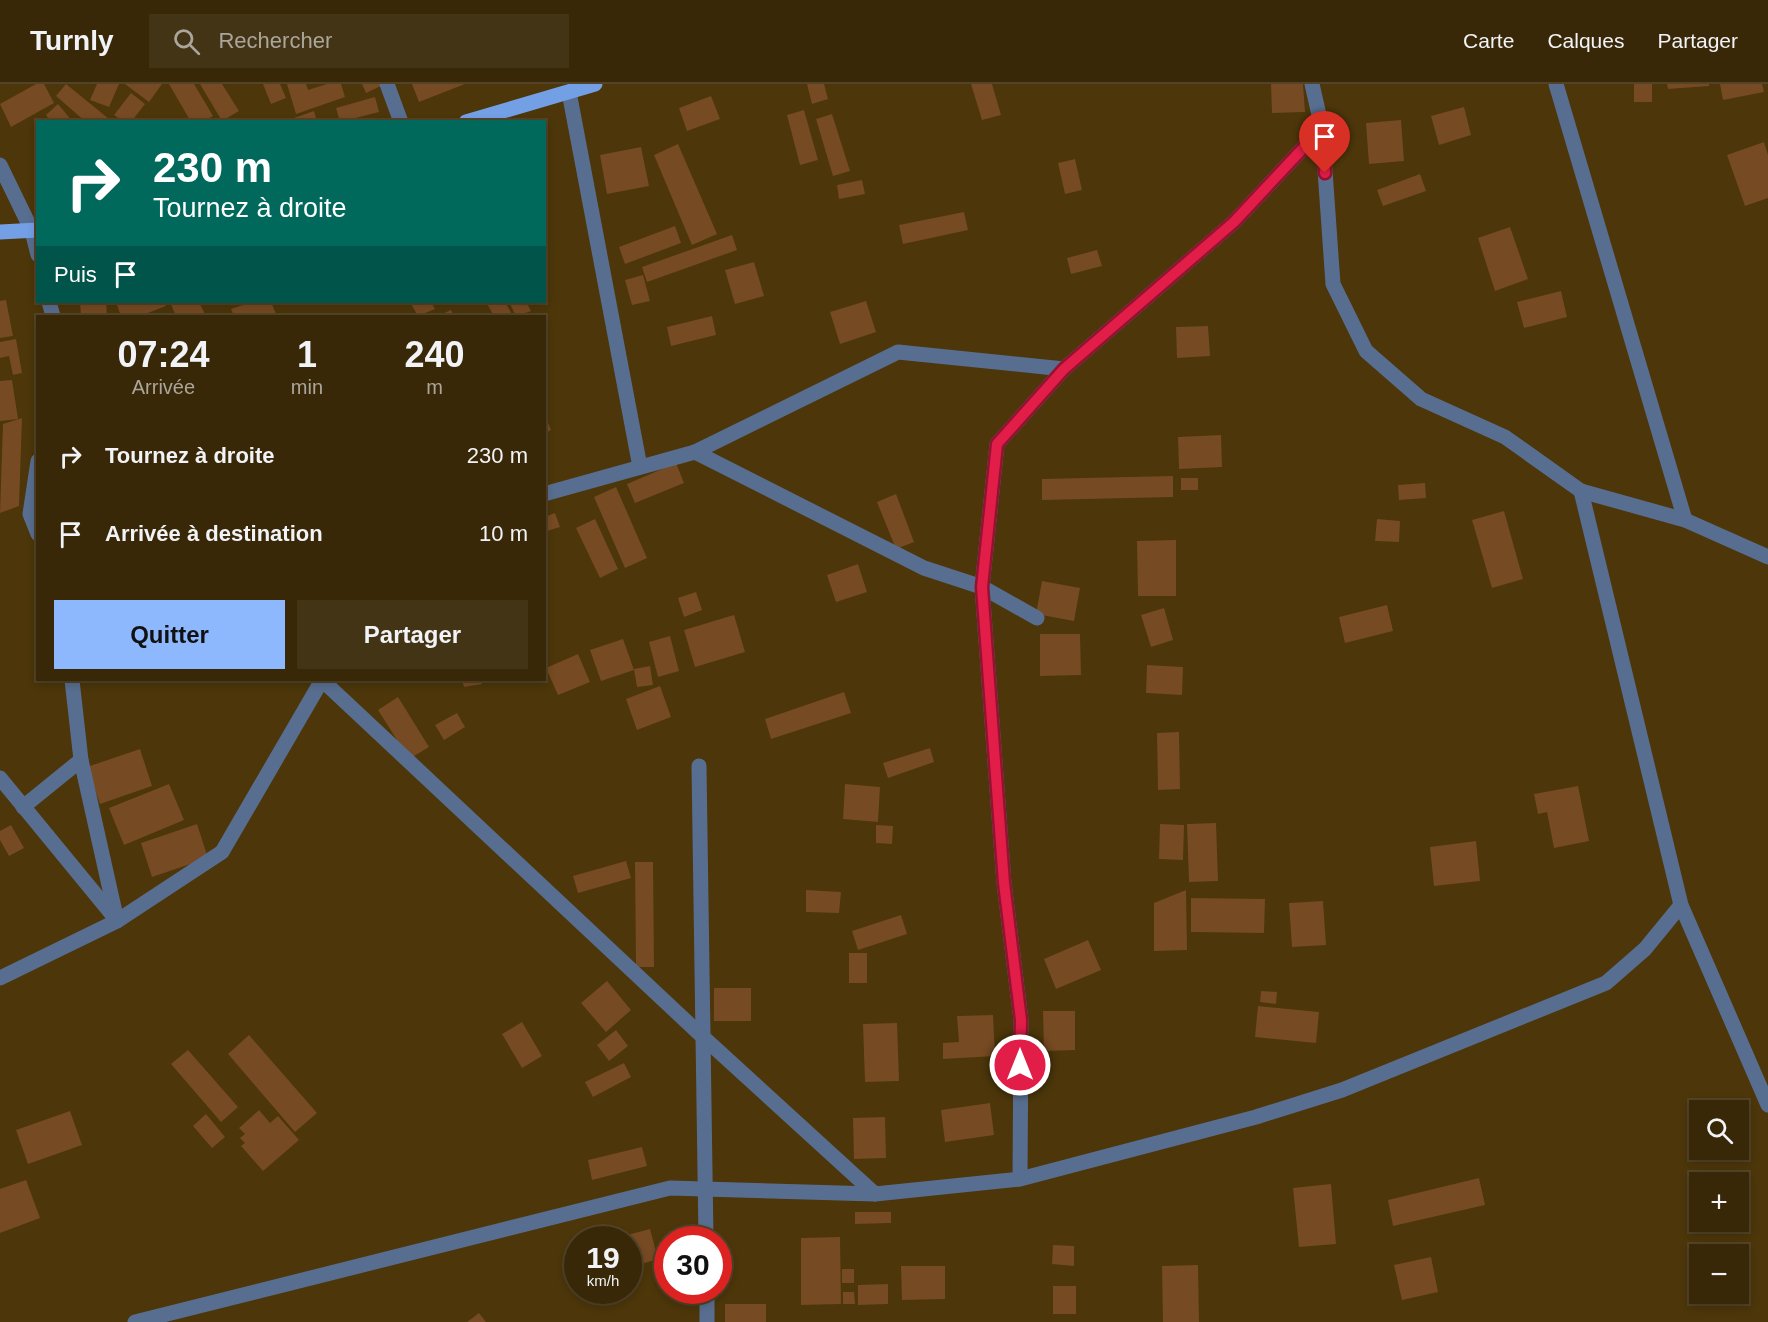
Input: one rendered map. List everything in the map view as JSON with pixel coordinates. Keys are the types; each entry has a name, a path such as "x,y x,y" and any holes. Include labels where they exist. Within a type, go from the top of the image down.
{"main road":[{"path":"473,120 596,84"},
{"path":"0,232 34,230"}],"street":[{"path":"387,84 400,120"},
{"path":"1312,84 1322,128 1334,284 1366,351 1421,399 1506,437 1581,491 1685,520 1768,557"},
{"path":"1556,84 1685,520"},
{"path":"569,92 640,467"},
{"path":"1020,1179 1021,1020 1004,883 982,587 997,444 1064,369 1234,222 1322,128"},
{"path":"0,165 34,230"},
{"path":"546,493 695,452 898,352 1064,369"},
{"path":"695,452 924,568 982,587 1036,618"},
{"path":"36,474 30,514 36,529"},
{"path":"1581,491 1681,905 1768,1105"},
{"path":"72,681 81,760 117,921"},
{"path":"0,978 117,921 222,852 321,681"},
{"path":"323,681 703,1038 875,1194"},
{"path":"23,807 81,760"},
{"path":"699,766 706,1226"},
{"path":"0,778 117,921"},
{"path":"135,1322 670,1188 875,1194 1020,1179 1256,1117 1342,1090 1606,983 1645,949 1681,905"},
{"path":"706,1304 707,1322"}],"building":[{"path":"36,84 44,84 54,103 11,127 0,104"},
{"path":"66,84 109,119 84,120 56,96"},
{"path":"97,84 119,84 109,107 90,100"},
{"path":"125,84 162,84 149,102"},
{"path":"169,84 194,84 213,116 206,120 190,120"},
{"path":"200,84 222,84 239,111 221,120"},
{"path":"263,84 280,84 286,98 271,104"},
{"path":"287,84 306,84 308,90 327,84 341,84 345,97 296,114"},
{"path":"362,84 380,84 381,86 366,93"},
{"path":"412,84 465,84 419,102"},
{"path":"807,84 824,84 828,99 812,104"},
{"path":"971,84 992,84 1001,115 982,120"},
{"path":"1271,84 1303,84 1305,112 1272,113"},
{"path":"1634,84 1652,84 1652,102 1634,102"},
{"path":"1667,84 1709,84 1709,86 1668,89"},
{"path":"1720,84 1762,84 1764,92 1723,100"},
{"path":"131,93 145,104 133,120 121,120 114,115"},
{"path":"711,96 720,119 687,131 679,108"},
{"path":"375,97 379,112 339,120 336,108"},
{"path":"58,104 71,120 50,120 46,115"},
{"path":"1464,107 1471,135 1439,145 1431,116"},
{"path":"804,110 818,160 800,165 787,115"},
{"path":"314,111 316,120 294,120 294,118"},
{"path":"832,114 850,171 833,176 816,119"},
{"path":"1401,120 1404,161 1369,164 1366,123"},
{"path":"1764,142 1768,155 1768,198 1745,206 1727,155"},
{"path":"678,144 717,234 692,245 654,155"},
{"path":"641,147 649,186 607,194 600,155"},
{"path":"1075,159 1082,190 1065,194 1058,163"},
{"path":"1420,174 1426,191 1383,206 1377,190"},
{"path":"862,180 865,194 839,199 837,185"},
{"path":"964,212 968,230 903,244 899,225"},
{"path":"675,226 681,243 625,264 619,247"},
{"path":"1510,227 1528,279 1495,291 1478,238"},
{"path":"732,235 737,250 647,282 642,267"},
{"path":"1097,250 1102,266 1071,274 1067,258"},
{"path":"754,262 764,296 735,304 725,270"},
{"path":"643,275 650,301 632,305 625,280"},
{"path":"1561,291 1567,317 1524,328 1517,302"},
{"path":"6,300 13,336 0,338 0,301"},
{"path":"866,301 876,332 840,344 830,312"},
{"path":"80,303 106,303 107,315 81,315"},
{"path":"164,303 166,306 143,315 121,315 117,305"},
{"path":"170,303 200,303 206,315 176,315"},
{"path":"249,303 271,303 276,314 234,315 231,309"},
{"path":"411,303 432,303 435,309 420,315 417,315"},
{"path":"487,303 506,303 512,315 493,315"},
{"path":"510,303 527,303 531,311 516,315"},
{"path":"451,310 454,315 440,315"},
{"path":"712,316 716,335 671,346 667,327"},
{"path":"1208,326 1210,356 1177,358 1176,327"},
{"path":"16,339 22,373 13,375 9,356 0,358 0,342"},
{"path":"12,380 18,419 0,421 0,381"},
{"path":"22,418 19,506 0,513 3,424"},
{"path":"546,418 551,430 546,432"},
{"path":"1221,435 1222,467 1179,469 1178,437"},
{"path":"676,463 684,483 635,503 627,484"},
{"path":"1173,476 1173,497 1042,500 1042,479"},
{"path":"1181,478 1198,478 1198,490 1181,490"},
{"path":"1425,483 1426,498 1399,500 1398,485"},
{"path":"616,487 647,558 625,568 594,497"},
{"path":"896,494 914,542 896,549 877,502"},
{"path":"1504,511 1523,579 1492,588 1472,520"},
{"path":"555,513 560,527 546,531 546,516"},
{"path":"595,519 618,569 600,578 576,528"},
{"path":"1377,519 1400,521 1399,542 1375,541"},
{"path":"1176,540 1176,596 1138,596 1137,541"},
{"path":"858,564 867,592 836,602 827,575"},
{"path":"1042,581 1080,588 1074,621 1036,614"},
{"path":"696,592 702,610 684,617 678,598"},
{"path":"1387,605 1393,631 1345,643 1339,617"},
{"path":"1164,608 1173,640 1151,647 1141,615"},
{"path":"734,615 745,652 695,667 684,630"},
{"path":"1040,634 1080,634 1081,675 1040,676"},
{"path":"670,636 679,671 658,677 649,642"},
{"path":"623,639 634,670 601,681 590,650"},
{"path":"578,654 590,682 558,695 546,668"},
{"path":"1147,665 1183,667 1182,695 1146,693"},
{"path":"650,666 653,685 637,687 634,669"},
{"path":"462,681 481,681 482,684 464,687"},
{"path":"660,686 671,717 637,730 626,699"},
{"path":"844,692 851,713 771,739 765,719"},
{"path":"398,697 429,747 409,759 378,710"},
{"path":"457,713 465,727 444,740 435,725"},
{"path":"1179,732 1180,789 1158,790 1157,733"},
{"path":"930,748 934,762 888,778 883,763"},
{"path":"140,749 152,786 100,804 87,767"},
{"path":"169,784 184,820 124,845 109,808"},
{"path":"845,784 880,787 878,822 843,819"},
{"path":"1578,786 1589,841 1554,848 1547,812 1538,814 1534,794"},
{"path":"1216,823 1218,881 1189,882 1187,824"},
{"path":"197,824 208,858 152,877 141,843"},
{"path":"1160,824 1184,825 1183,860 1159,859"},
{"path":"11,825 24,848 9,856 0,840 0,831"},
{"path":"876,825 893,826 892,844 876,843"},
{"path":"1476,841 1480,881 1434,886 1430,847"},
{"path":"626,861 631,878 578,893 573,876"},
{"path":"635,862 653,862 654,967 636,967"},
{"path":"806,890 841,892 839,913 806,912"},
{"path":"1186,890 1187,950 1154,951 1154,903"},
{"path":"1191,898 1265,899 1264,933 1191,932"},
{"path":"1323,901 1326,945 1292,947 1289,903"},
{"path":"901,915 907,934 858,950 852,931"},
{"path":"1088,940 1101,970 1056,989 1044,959"},
{"path":"849,953 867,953 867,983 849,983"},
{"path":"607,981 631,1010 606,1032 581,1003"},
{"path":"714,988 751,988 751,1021 714,1021"},
{"path":"1261,991 1277,992 1276,1004 1260,1002"},
{"path":"1258,1006 1319,1012 1316,1043 1255,1037"},
{"path":"1043,1011 1075,1011 1075,1050 1044,1051"},
{"path":"993,1015 995,1056 943,1059 943,1043 959,1042 957,1016"},
{"path":"522,1022 542,1056 522,1068 502,1034"},
{"path":"897,1023 899,1081 865,1082 863,1024"},
{"path":"616,1030 628,1046 609,1061 597,1045"},
{"path":"249,1035 317,1113 295,1132 228,1054"},
{"path":"188,1050 238,1107 221,1122 171,1064"},
{"path":"624,1063 631,1077 593,1097 585,1082"},
{"path":"990,1103 994,1135 945,1142 941,1110"},
{"path":"259,1110 270,1123 278,1116 299,1140 263,1171 241,1146 245,1143 240,1138 245,1134 239,1128"},
{"path":"70,1111 82,1145 28,1164 16,1130"},
{"path":"206,1114 225,1137 212,1148 193,1126"},
{"path":"885,1117 886,1158 854,1159 853,1118"},
{"path":"642,1147 647,1166 592,1180 588,1160"},
{"path":"1479,1178 1485,1205 1393,1226 1388,1200"},
{"path":"26,1180 40,1218 0,1233 0,1189"},
{"path":"1331,1184 1336,1244 1299,1247 1293,1188"},
{"path":"855,1212 891,1212 891,1223 855,1224"},
{"path":"650,1229 654,1244 654,1260 642,1264 642,1231"},
{"path":"840,1237 841,1304 801,1305 801,1238"},
{"path":"1053,1245 1074,1246 1074,1266 1052,1264"},
{"path":"1431,1257 1438,1292 1402,1300 1394,1265"},
{"path":"1198,1265 1199,1322 1163,1322 1162,1266"},
{"path":"901,1266 945,1266 945,1299 902,1300"},
{"path":"842,1269 854,1269 854,1283 842,1283"},
{"path":"888,1284 888,1304 858,1305 858,1285"},
{"path":"1053,1286 1076,1286 1076,1314 1053,1314"},
{"path":"843,1292 854,1292 855,1304 843,1304"},
{"path":"725,1304 766,1304 766,1322 725,1322"},
{"path":"479,1313 486,1322 467,1322"}],"route":[{"path":"1020,1065 1021,1020 1004,883 982,587 997,444 1064,369 1234,222 1322,128 1325,173"}]}
